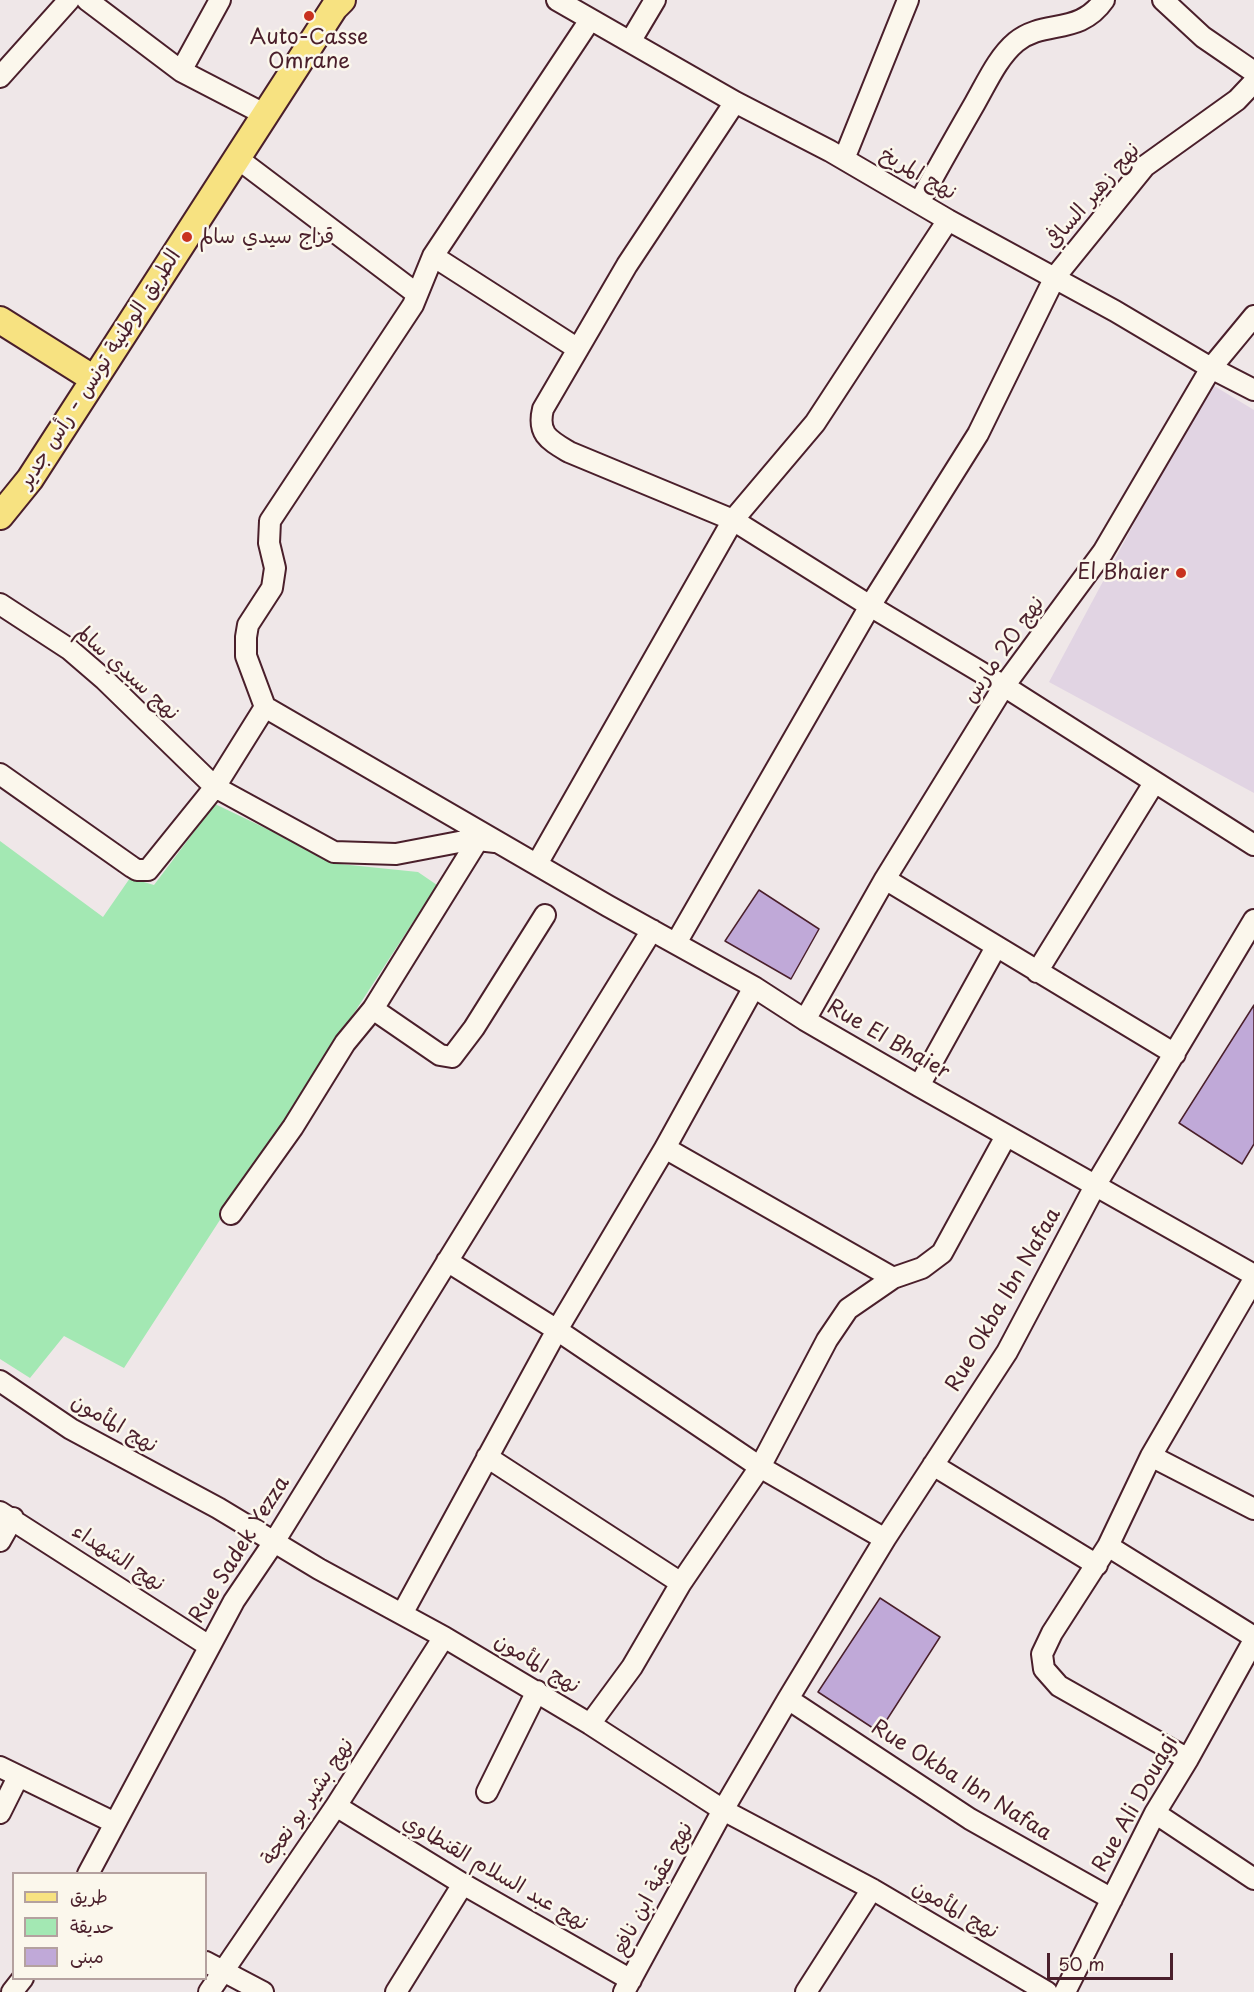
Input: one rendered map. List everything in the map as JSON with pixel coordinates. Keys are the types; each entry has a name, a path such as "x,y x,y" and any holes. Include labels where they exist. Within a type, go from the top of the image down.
{"main road":[{"name":"الطريق الوطنية تونس - رأس جدير","path":"0,516 30,479 338,3"},
{"path":"0,320 93,379"}],"street":[{"path":"0,77 69,0"},
{"path":"87,0 181,71 266,115"},
{"path":"181,71 220,0"},
{"name":"نهج المريخ","path":"557,0 735,102 844,159 948,220 1254,390"},
{"path":"630,42 655,0"},
{"path":"844,159 909,0"},
{"path":"919,203 996,66 1014,44 1029,33 1083,20 1096,11 1104,0"},
{"path":"1162,0 1203,37 1254,72"},
{"path":"0,774 132,867 142,871 153,866 215,787 265,707 246,656 246,637 248,625 272,588 275,568 269,543 270,521 413,305 433,256 590,20"},
{"name":"نهج زهير السافي","path":"676,944 870,606 978,434 1055,278 1145,166 1237,100 1254,82"},
{"path":"735,102 627,265 543,409 542,431 548,438 569,452 733,520 1004,686 1254,845"},
{"path":"237,158 417,294"},
{"path":"537,864 733,520 815,423 948,220"},
{"path":"433,256 578,349"},
{"name":"نهج 20 مارس","path":"805,1020 885,879 1004,686 1103,552 1211,368 1254,316"},
{"name":"نهج سيدي سالم","path":"0,604 84,661 215,787 334,852 396,854 478,840 501,843"},
{"name":"Rue El Bhaier","path":"265,707 1254,1277"},
{"path":"1037,972 1155,783"},
{"path":"231,1214 293,1127 345,1043 373,1009 478,840"},
{"path":"885,879 1175,1054"},
{"path":"373,1009 440,1055 452,1057 474,1028 545,915"},
{"name":"Rue Okba Ibn Nafaa","path":"723,1810 885,1539 1007,1352 1095,1186 1253,925"},
{"name":"Rue Sadek Yezza","path":"89,1872 234,1601 274,1542 652,930"},
{"path":"920,1086 996,947"},
{"path":"402,1614 557,1330 665,1148 754,987"},
{"path":"590,1724 632,1667 681,1583 760,1467 826,1340 848,1309 893,1278 922,1268 942,1253 1006,1136"},
{"path":"665,1148 893,1278"},
{"path":"447,1261 557,1330 760,1467 885,1539"},
{"path":"1188,1759 1059,1686 1044,1669 1042,1654 1052,1633 1108,1546 1151,1456 1254,1277"},
{"name":"نهج المأمون","path":"0,1381 71,1429 218,1508 319,1569 537,1691 723,1810 872,1889 1047,1992"},
{"path":"1151,1456 1254,1509"},
{"path":"487,1457 681,1583"},
{"path":"933,1465 1097,1565"},
{"path":"0,1541 6,1515"},
{"name":"نهج الشهداء","path":"6,1515 209,1646"},
{"path":"1108,1546 1254,1639"},
{"name":"نهج بشير بو نعجة","path":"209,1992 336,1806 444,1637"},
{"name":"Rue Ali Douagi","path":"1065,1992 1155,1813 1188,1759 1254,1639"},
{"path":"487,1792 537,1691"},
{"name":"Rue Okba Ibn Nafaa","path":"788,1699 970,1819 1112,1899"},
{"path":"0,1767 115,1823"},
{"path":"0,1814 18,1777"},
{"name":"نهج عبد السلام القنطاوي","path":"336,1806 627,1986"},
{"name":"نهج عقبة ابن نافع","path":"627,1986 723,1810"},
{"path":"1155,1813 1254,1879"},
{"path":"396,1992 463,1884"},
{"path":"806,1992 872,1889"},
{"path":"207,1963 263,1992"},
{"path":"12,1992 21,1980"}],"shaded area":[{"name":"El Bhaier","path":"1211,384 1254,410 1254,793 1049,682"}],"green space":[{"path":"215,804 340,864 418,872 437,885 124,1368 64,1336 30,1378 0,1359 0,841 103,917 130,878 154,885"}],"building":[{"path":"759,890 819,929 791,979 725,941"},
{"path":"1254,1005 1254,1144 1242,1164 1179,1123"},
{"path":"880,1598 940,1637 879,1732 818,1692"}],"place":[{"name":"Auto-Casse Omrane","path":"309,16"},
{"name":"قراج سيدي سالم","path":"187,237"},
{"name":"El Bhaier","path":"1181,573"}]}
